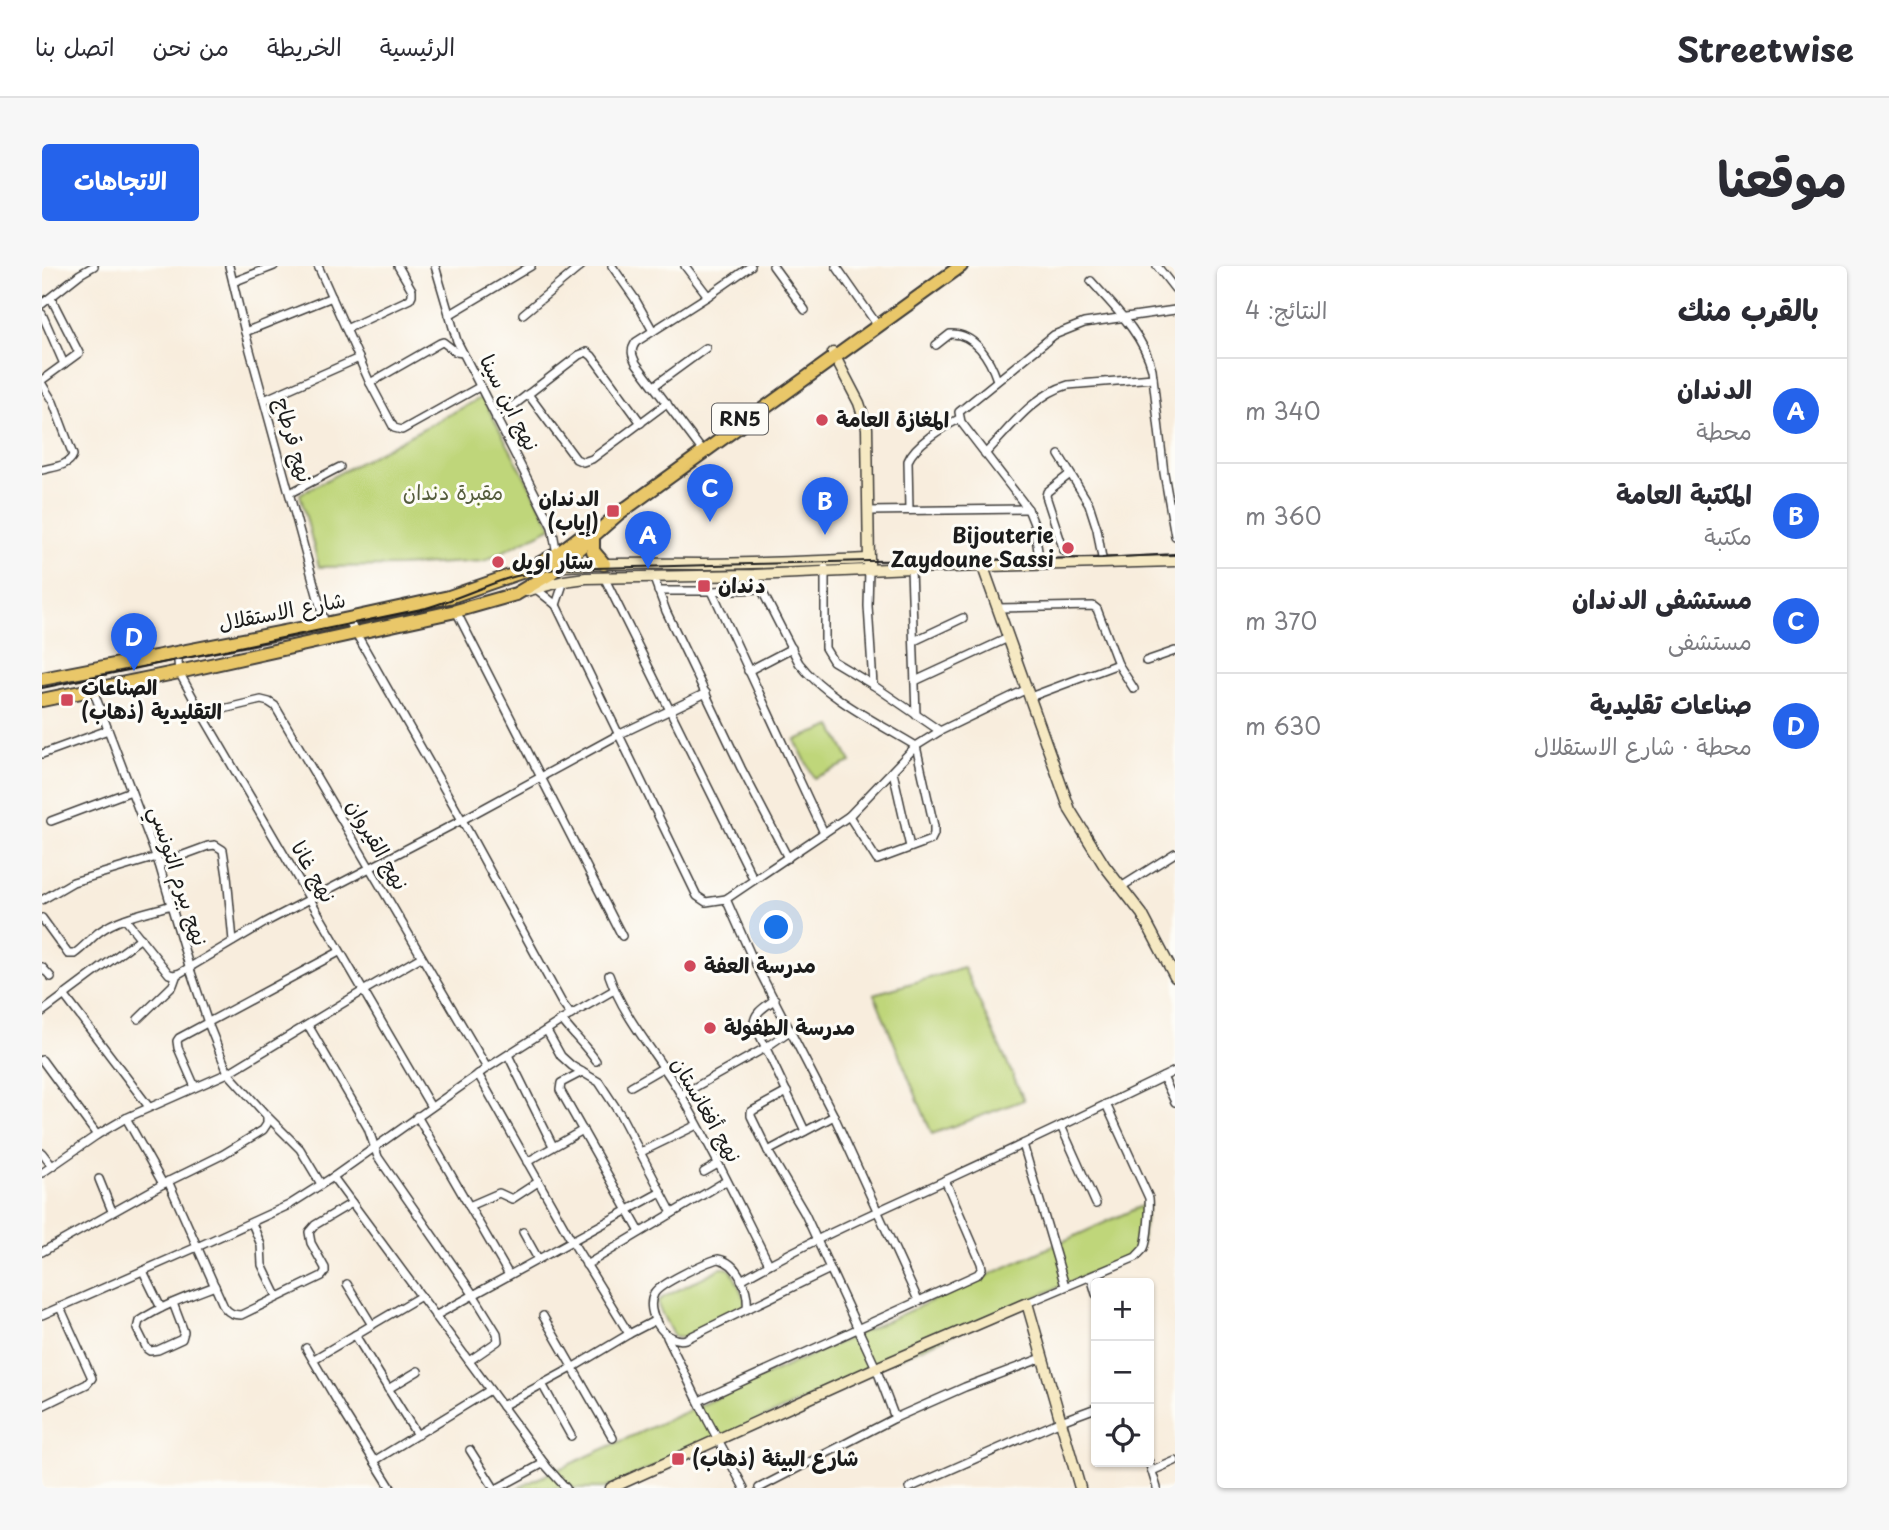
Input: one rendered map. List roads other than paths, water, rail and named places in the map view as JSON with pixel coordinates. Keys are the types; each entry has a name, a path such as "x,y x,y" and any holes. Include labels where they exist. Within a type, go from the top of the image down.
{"highway":[{"name":"RN5","path":"559,560 951,266"},
{"name":"RN5","path":"876,323 961,266"},
{"name":"RN5","path":"516,594 702,451"},
{"path":"593,537 593,551 604,571"},
{"name":"شارع الاستقلال","path":"42,679 449,597 559,560"},
{"name":"شارع الاستقلال","path":"42,699 456,611 516,594"}],"main road":[{"path":"833,355 854,391 864,416 868,447 869,564"},
{"path":"559,560 604,571 653,576 825,572 869,564"},
{"path":"516,594 604,571 825,560 911,568 1175,561"},
{"path":"984,567 1070,810 1087,839 1145,918 1175,977"},
{"path":"611,1488 1027,1303 1079,1488"}],"street":[{"path":"76,266 80,274"},
{"path":"42,304 94,266"},
{"name":"نهج قرطاج","path":"229,266 325,624"},
{"path":"233,282 274,266"},
{"path":"318,266 370,383 394,428 402,430 481,386"},
{"path":"346,330 410,299 411,290 398,266"},
{"name":"نهج ابن سينا","path":"435,266 463,353 552,527 559,560"},
{"path":"449,315 531,266"},
{"path":"523,314 581,266"},
{"path":"612,266 653,331"},
{"path":"685,266 708,296"},
{"path":"702,451 636,363 632,350 636,342 751,266"},
{"path":"774,266 805,310"},
{"path":"836,266 876,323"},
{"path":"1157,266 1175,289"},
{"path":"1091,281 1144,345 1149,358 1175,536"},
{"path":"245,332 332,297"},
{"path":"42,470 67,463 73,454 53,402 42,382 78,355 78,349 51,298"},
{"path":"1038,551 1034,524 1028,509 959,419 959,412 1054,335 1084,323 1175,310"},
{"path":"42,314 64,364"},
{"path":"936,345 950,334 964,335 984,354 998,380"},
{"path":"370,383 443,342 456,352 463,353"},
{"path":"654,386 706,348"},
{"path":"496,419 579,355 587,352 641,423"},
{"path":"264,400 359,358"},
{"path":"985,454 1030,407 1060,388 1068,385 1153,378"},
{"path":"528,394 580,462 592,459 667,403"},
{"path":"909,510 910,457 946,426 959,419"},
{"path":"1059,455 1093,513 1102,564"},
{"path":"290,493 340,467"},
{"path":"1164,473 1175,472"},
{"path":"1064,551 1046,496 1047,492 1070,474"},
{"path":"869,511 1028,509"},
{"path":"825,560 825,648 828,655 833,661 940,731"},
{"path":"869,564 868,606 873,685"},
{"path":"911,568 916,715"},
{"path":"604,571 754,880"},
{"path":"754,575 799,663 813,679 916,746 934,834 931,840 877,860 849,816"},
{"path":"653,576 741,768 788,858"},
{"path":"556,605 564,581"},
{"path":"535,589 556,605 697,897 706,902 726,899 849,816 916,746 940,731 1029,693 1118,664"},
{"path":"658,591 760,589"},
{"path":"712,591 824,833"},
{"path":"997,608 1093,606 1097,609 1118,664 1134,689"},
{"path":"456,611 622,936"},
{"path":"914,641 963,618"},
{"path":"348,619 571,1015"},
{"path":"915,681 1008,638"},
{"path":"748,671 792,649"},
{"name":"نهج غانا","path":"177,651 179,672 202,714 431,1107"},
{"path":"1146,661 1175,651"},
{"name":"نهج بيرم التونسي","path":"93,690 158,860 189,966 208,1023 229,1073 300,1149 321,1184"},
{"path":"125,919 169,974 177,974 309,900 618,736 706,693"},
{"name":"نهج القيروان","path":"202,714 261,700 275,706 487,1068"},
{"path":"42,754 108,730"},
{"path":"893,772 910,847"},
{"path":"51,821 131,791"},
{"path":"42,900 73,882 215,845 223,850 233,941"},
{"path":"1121,887 1175,853"},
{"path":"726,899 750,953 834,1116 918,1300"},
{"path":"42,918 71,955 100,931 125,919 172,905"},
{"path":"42,1012 141,938"},
{"path":"195,1087 178,1048 179,1038 340,952"},
{"path":"42,1173 126,1118 229,1073 421,957"},
{"path":"42,967 51,977"},
{"path":"138,1020 173,985 177,974"},
{"name":"نهج أفغانستان","path":"609,975 614,990 681,1095 769,1264"},
{"path":"42,1315 289,1205 487,1068 614,990"},
{"path":"64,995 149,1107"},
{"path":"775,999 755,1016 754,1023 805,1131"},
{"path":"562,1020 596,1061"},
{"path":"308,1025 368,1128 384,1166 474,1294 497,1333 499,1339 469,1361"},
{"path":"681,1095 765,1048 791,1030"},
{"path":"547,1031 561,1056 599,1082 620,1114 672,1213"},
{"path":"508,1055 553,1146"},
{"path":"42,1059 97,1135"},
{"path":"631,1086 664,1067"},
{"path":"741,1280 878,1210 1175,1071"},
{"path":"582,1072 561,1083 560,1090 640,1232"},
{"path":"478,1074 572,1241 629,1334"},
{"path":"1163,1077 1175,1102"},
{"path":"787,1092 751,1112 752,1120 805,1214 876,1368 895,1418"},
{"path":"1027,1303 1136,1257 1143,1250 1150,1209 1149,1198 1106,1104"},
{"path":"42,1252 263,1130 267,1124 267,1116"},
{"path":"417,1116 509,1275"},
{"path":"768,1151 834,1116"},
{"path":"126,1118 166,1183 224,1307 235,1315 241,1315 317,1279 325,1272 323,1261 311,1243 309,1232 315,1225 352,1203"},
{"path":"640,1152 697,1125"},
{"path":"1061,1126 1096,1204"},
{"path":"527,1162 583,1130"},
{"path":"1023,1144 1065,1286"},
{"path":"42,1153 52,1166"},
{"path":"704,1172 718,1164"},
{"path":"333,1177 545,1465 566,1488"},
{"path":"99,1179 113,1212"},
{"path":"699,1401 978,1274 982,1268 981,1263 945,1180"},
{"path":"586,1265 726,1181"},
{"path":"469,1206 499,1193 512,1199 538,1182"},
{"path":"435,1316 661,1192"},
{"path":"252,1223 261,1245 262,1265 276,1297"},
{"path":"523,1232 538,1259"},
{"path":"744,1488 656,1320 651,1303 657,1289 709,1261 718,1259 726,1260 737,1272 747,1298 747,1309"},
{"path":"667,1337 675,1341 686,1339 830,1269"},
{"path":"143,1271 161,1308"},
{"path":"347,1284 372,1325"},
{"path":"173,1303 184,1332 182,1339 150,1351 138,1334 139,1321 161,1308 173,1303 215,1286"},
{"path":"314,1359 421,1296"},
{"path":"42,1406 87,1384 92,1378 61,1307"},
{"path":"543,1316 613,1438"},
{"path":"502,1406 656,1320"},
{"path":"355,1335 416,1435"},
{"path":"306,1348 391,1488"},
{"path":"759,1488 895,1418 965,1387 1042,1358"},
{"path":"388,1389 418,1371"},
{"path":"542,1384 571,1436"},
{"path":"374,1461 490,1390"},
{"path":"909,1488 1091,1410"},
{"path":"470,1450 496,1488 545,1465"},
{"path":"1152,1471 1175,1461"},
{"path":"545,1465 558,1488"},
{"path":"1151,1467 1157,1488"}],"tram line":[{"path":"42,688 426,608 506,579 556,569 1102,558 1175,554"}],"place":[{"name":"المغازة العامة","path":"822,420"},
{"name":"الدندان (إياب)","path":"613,511"},
{"name":"مستشفى الدندان","path":"710,522"},
{"name":"المكتبة العامة","path":"825,535"},
{"name":"Bijouterie Zaydoune Sassi","path":"1068,548"},
{"name":"ستار اويل","path":"498,562"},
{"name":"الدندان","path":"648,569"},
{"name":"دندان","path":"704,586"},
{"name":"صناعات تقليدية","path":"134,671"},
{"name":"الصناعات التقليدية (ذهاب)","path":"67,700"},
{"name":"مدرسة العفة","path":"690,966"},
{"name":"مدرسة الطفولة","path":"710,1028"},
{"name":"شارع البيئة (ذهاب)","path":"678,1459"}],"park label":[{"name":"مقبرة دندان","path":"453,493"}]}
